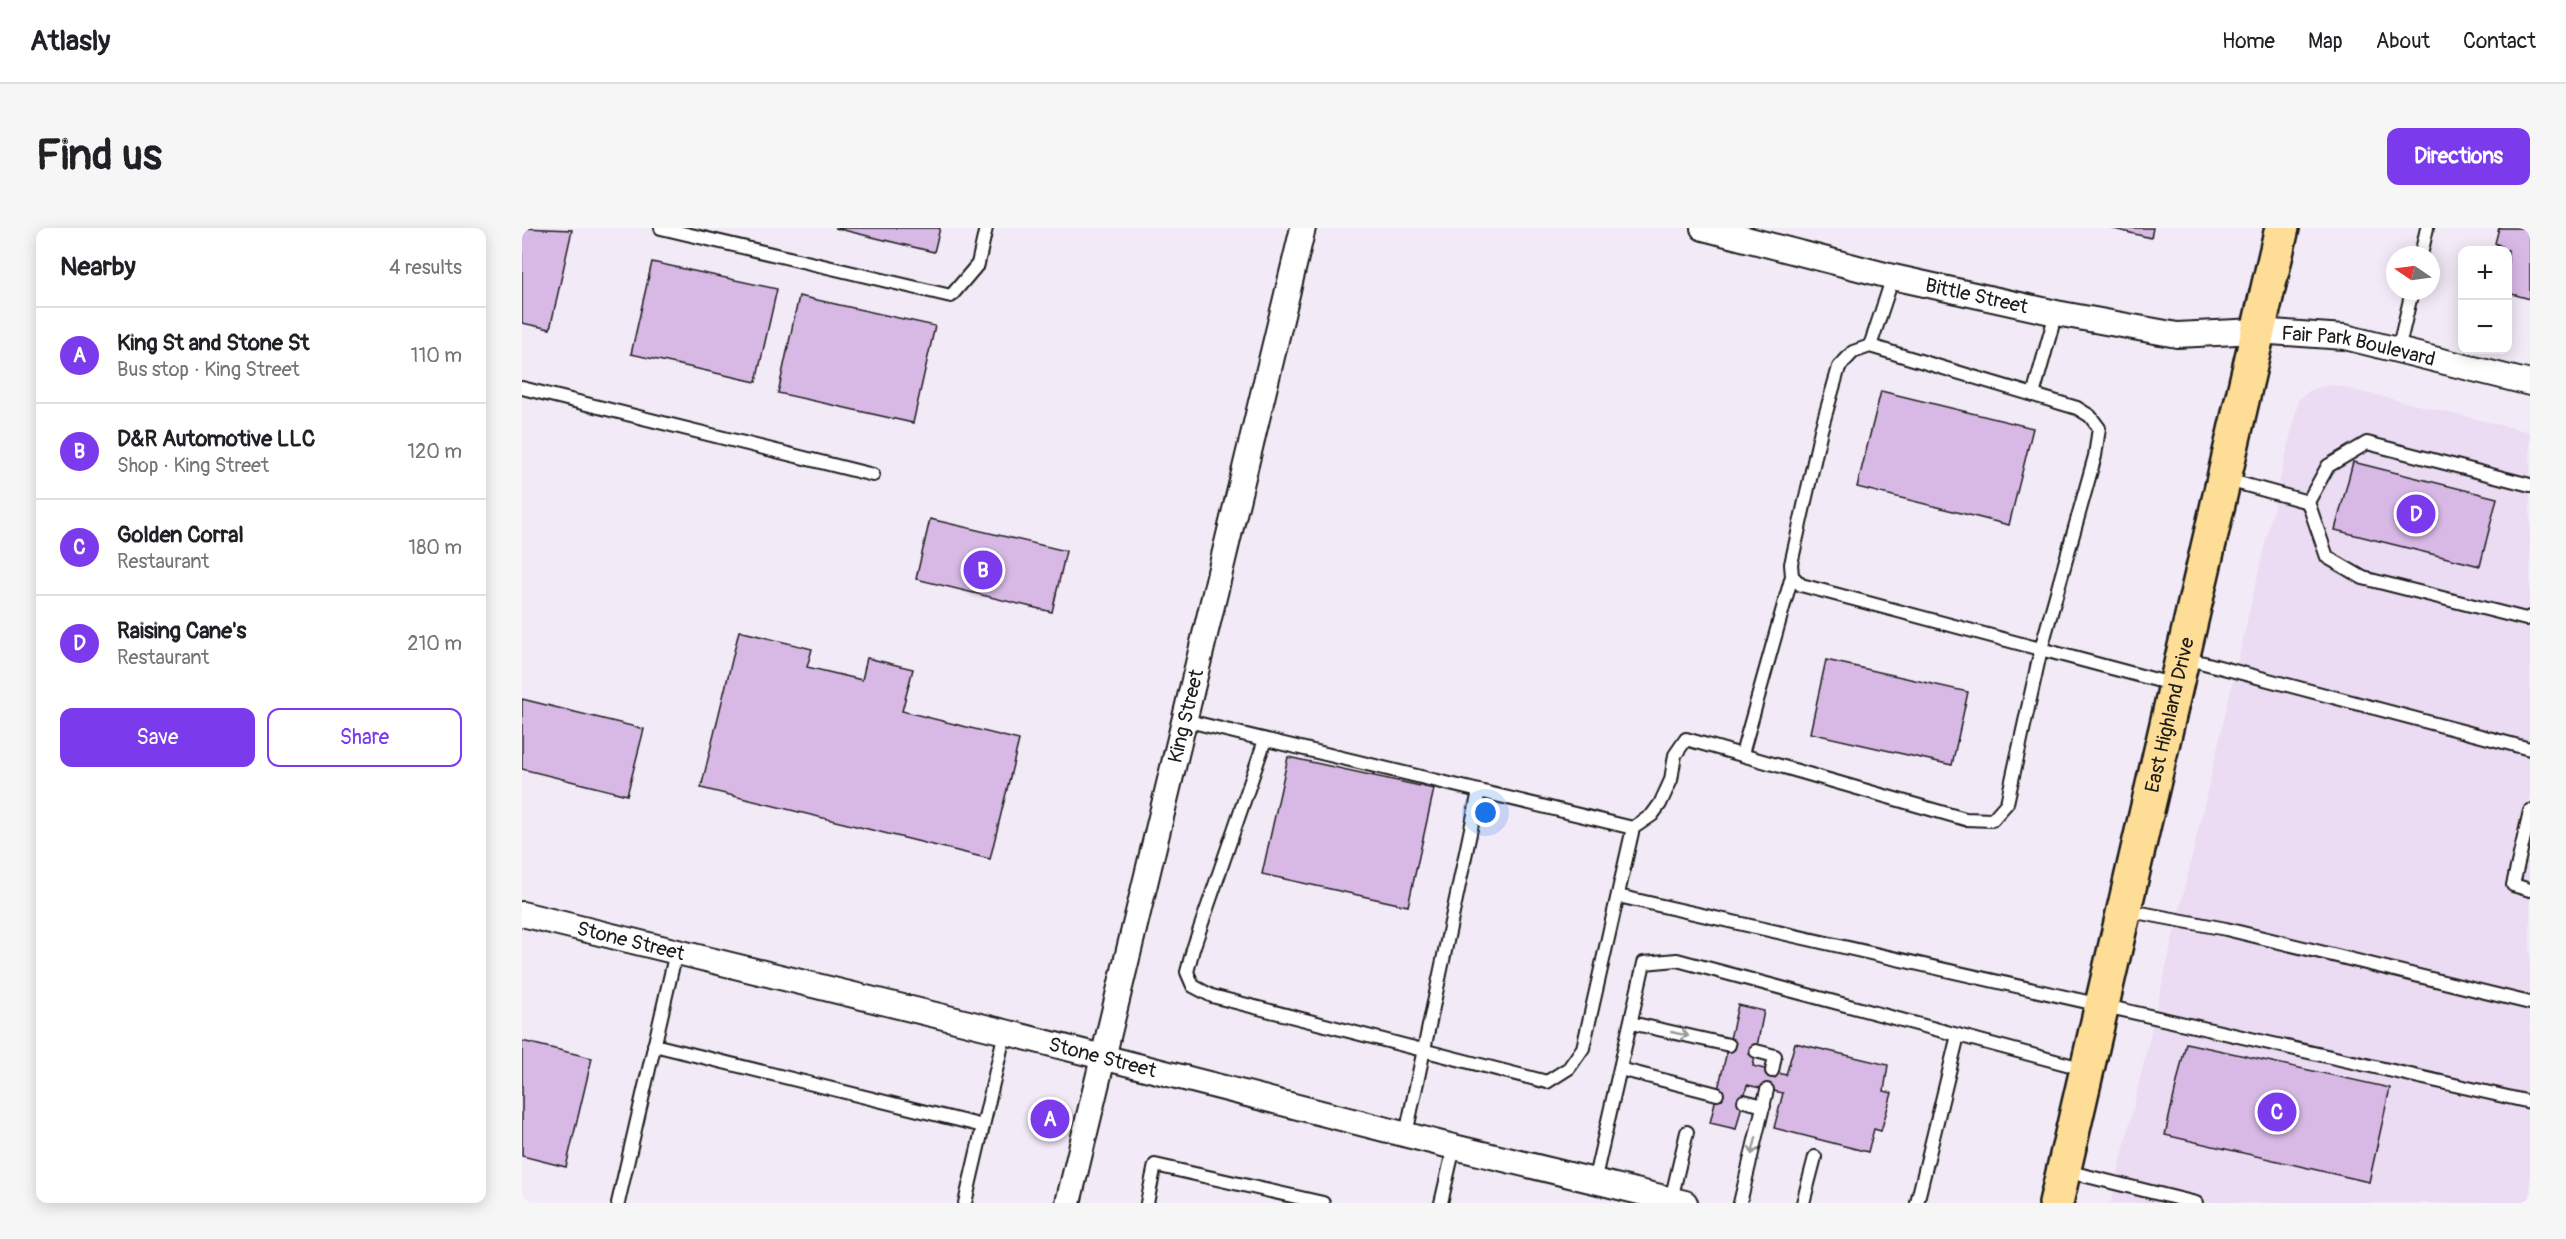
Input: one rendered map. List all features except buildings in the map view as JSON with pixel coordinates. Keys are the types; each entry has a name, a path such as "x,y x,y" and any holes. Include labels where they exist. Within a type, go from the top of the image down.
{"main road":[{"name":"East Highland Drive","path":"2056,1203 2180,672 2256,330 2282,228"}],"street":[{"name":"King Street","path":"1068,1203 1303,228"},
{"name":"Bittle Street","path":"1703,228 1893,276 2056,313 2176,335 2256,330"},
{"name":"Fair Park Boulevard","path":"2256,330 2345,338 2530,383"},
{"name":"Stone Street","path":"522,914 1102,1056 1454,1147 1678,1201"}],"lane":[{"path":"661,228 951,296 978,264 986,228"},
{"path":"2423,246 2427,228"},
{"path":"1870,346 1893,276"},
{"path":"2398,351 2410,300"},
{"path":"2033,395 2056,313"},
{"path":"1264,740 1193,949 1187,972 1193,986 1212,996 1548,1083 1569,1068 1583,1048 1634,828 1652,815 1660,804 1671,780 1675,755 1686,739 1965,819 1992,819 2007,803 2041,649 2095,456 2098,428 2090,416 2077,408 1870,346 1853,352 1839,367 1818,441 1791,564 1792,576 1742,754"},
{"path":"522,388 873,475"},
{"path":"2530,485 2367,443 2328,466 2308,502 2327,557 2363,578 2526,619 2530,616"},
{"path":"2223,478 2308,502"},
{"path":"1792,576 1801,585 2041,649 2180,672 2530,749"},
{"path":"1184,720 1634,828"},
{"path":"1406,1134 1479,791"},
{"path":"2530,811 2513,885 2530,890"},
{"path":"1618,896 2530,1102"},
{"path":"2124,910 2226,929 2530,1004"},
{"path":"618,1203 676,952"},
{"path":"1594,1182 1644,963 1677,960 2086,1069"},
{"path":"1630,1023 1729,1045"},
{"path":"965,1203 1005,1032"},
{"path":"1917,1203 1958,1035"},
{"path":"654,1045 983,1126"},
{"path":"1756,1051 1775,1056 1772,1071"},
{"path":"1620,1069 1717,1094"},
{"path":"1740,1203 1767,1090"},
{"path":"1743,1101 1764,1106"},
{"path":"1678,1201 1687,1132"},
{"path":"1441,1203 1454,1147"},
{"path":"1803,1203 1815,1157"},
{"path":"1146,1203 1155,1165 1323,1203"},
{"path":"2063,1171 2196,1203"}],"shaded area":[{"path":"2333,385 2530,432 2530,1203 2111,1203 2299,399 2312,389"}],"place":[{"name":"Raising Cane's","path":"2416,514"},
{"name":"D&R Automotive LLC","path":"983,570"},
{"name":"Golden Corral","path":"2277,1112"},
{"name":"King St and Stone St","path":"1050,1119"}]}
